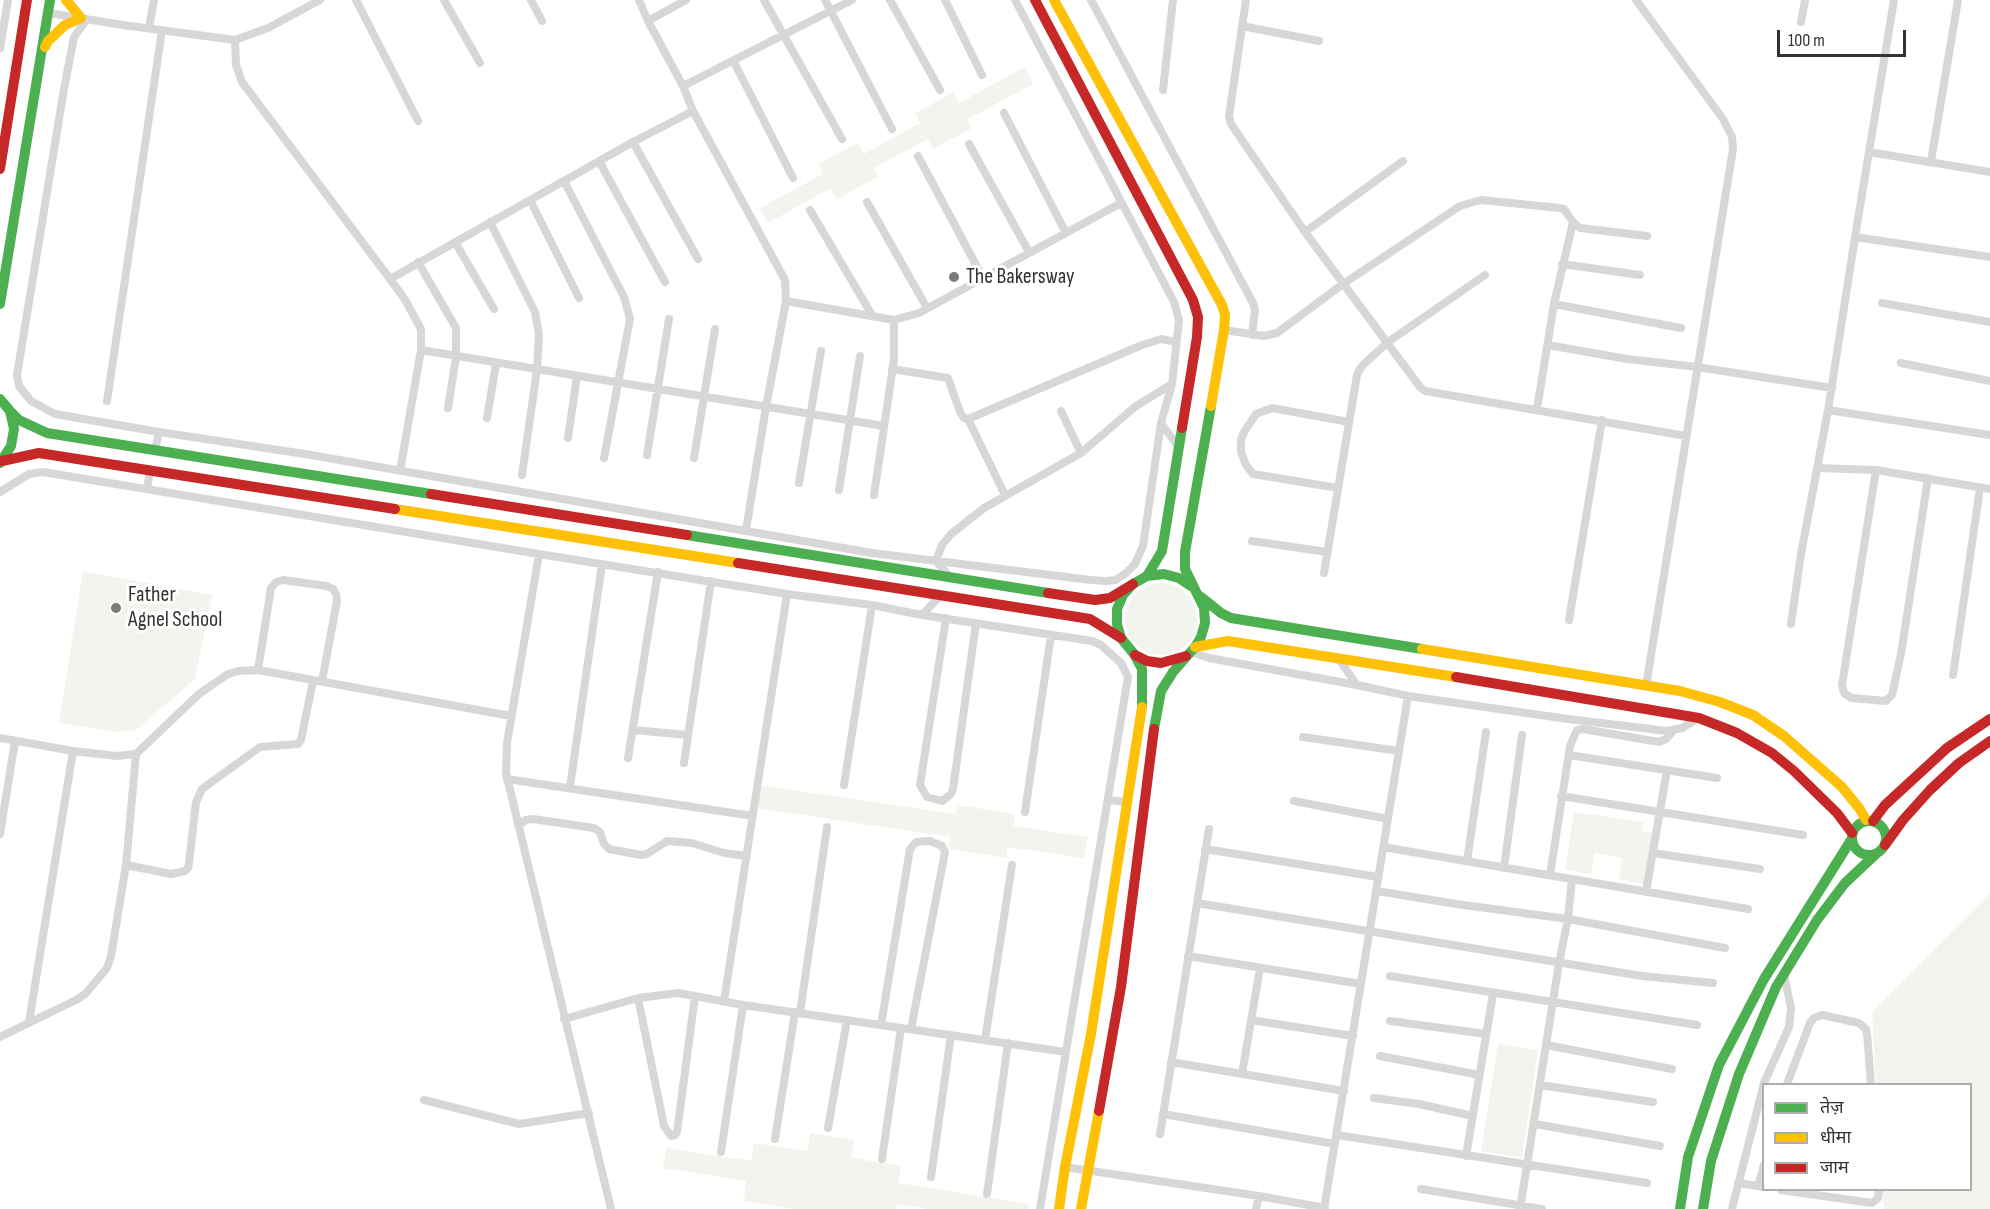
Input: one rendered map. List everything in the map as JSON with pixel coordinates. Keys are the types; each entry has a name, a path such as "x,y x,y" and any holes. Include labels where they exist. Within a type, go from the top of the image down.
{"street":[{"path":"0,48 8,0"},
{"path":"0,169 27,0"},
{"path":"0,304 50,0"},
{"path":"149,28 154,0"},
{"path":"48,13 235,40 268,28 320,0"},
{"path":"356,0 418,121"},
{"path":"444,0 480,63"},
{"path":"531,0 542,21"},
{"path":"639,0 683,86 693,111 782,270 785,280 786,301 746,530"},
{"path":"648,21 686,0"},
{"path":"764,0 842,139"},
{"path":"825,0 892,129"},
{"path":"683,86 852,0"},
{"path":"890,0 940,90"},
{"path":"945,0 982,75"},
{"path":"84,18 74,37 64,89 17,375 19,386 30,401 55,414 872,553 1091,580 1116,580 1134,564 1143,546 1161,423 1172,384 1179,320 1174,302 1015,0"},
{"path":"1035,0 1193,300 1198,317 1197,337 1162,551 1147,576"},
{"path":"1054,0 1222,305 1225,315 1185,552 1185,569 1204,608 1205,623 1201,637 1161,691 1156,711 1121,987 1081,1209"},
{"path":"1090,0 1254,303 1252,335"},
{"path":"1163,90 1173,0"},
{"path":"1246,0 1229,116 1231,124 1305,232 1420,387 1425,391 1686,436"},
{"path":"1636,0 1723,119 1732,137 1733,149 1646,686"},
{"path":"1801,22 1805,0"},
{"path":"1791,624 1801,554 1832,388 1894,0"},
{"path":"1931,161 1958,0"},
{"path":"70,2 84,18"},
{"path":"41,56 48,41 55,33 65,25 84,18"},
{"path":"1242,26 1319,41"},
{"path":"107,401 162,30"},
{"path":"235,40 236,65 242,82 404,298 421,329 421,350 400,471"},
{"path":"734,62 793,178"},
{"path":"390,279 633,142 693,111"},
{"path":"1004,113 1066,232"},
{"path":"633,142 698,259"},
{"path":"969,144 1029,252"},
{"path":"1869,152 1990,172"},
{"path":"918,156 983,278"},
{"path":"599,161 665,282"},
{"path":"1305,232 1403,161"},
{"path":"564,181 624,297 630,319 604,458"},
{"path":"530,200 579,298"},
{"path":"1224,330 1264,336 1277,333 1343,284 1460,206 1473,202 1487,200 1560,208 1580,228 1647,236"},
{"path":"867,202 927,308"},
{"path":"786,301 894,320 919,313 1121,203"},
{"path":"810,210 872,315"},
{"path":"490,222 535,312 539,335 537,370 522,475"},
{"path":"1537,409 1554,304 1573,222"},
{"path":"1855,237 1990,257"},
{"path":"455,242 494,309"},
{"path":"418,262 456,328 456,357 448,408"},
{"path":"1562,264 1640,275"},
{"path":"1324,573 1357,375 1364,364 1388,342 1485,275"},
{"path":"1882,303 1990,322"},
{"path":"1554,304 1681,327"},
{"path":"647,455 669,319"},
{"path":"874,495 892,369 894,320"},
{"path":"694,458 715,329"},
{"path":"968,419 1142,345 1161,339 1176,342"},
{"path":"1548,345 1627,359 1697,367 1832,388"},
{"path":"421,350 884,426"},
{"path":"799,483 821,351"},
{"path":"839,490 860,356"},
{"path":"487,418 496,363"},
{"path":"1901,363 1990,381"},
{"path":"892,369 948,378 960,412 964,418 968,419 1005,495"},
{"path":"568,438 577,376"},
{"path":"936,561 942,545 951,534 984,508 1081,453 1136,406 1172,384"},
{"path":"1,398 19,420 47,433 1095,600 1110,598 1147,576 1164,574 1179,578 1221,613 1231,618 1680,691 1720,702 1753,715 1784,736 1842,787 1870,821 1880,825 1885,831 1885,845"},
{"path":"1338,488 1253,474 1246,465 1241,452 1241,440 1256,414 1272,408 1349,422"},
{"path":"1828,410 1990,435"},
{"path":"1,462 11,446 14,429 10,411"},
{"path":"1061,411 1081,453"},
{"path":"1569,620 1602,420"},
{"path":"1161,423 1179,448"},
{"path":"155,450 159,432"},
{"path":"1,462 39,453 1090,619 1121,638 1142,669 1142,707 1092,1034 1065,1167 1059,1209"},
{"path":"1817,468 1876,470 1990,489"},
{"path":"1876,470 1842,686 1844,693 1851,698 1886,701 1892,695 1901,654 1928,478"},
{"path":"0,492 36,471 787,594 872,605 1092,641 1101,645 1121,663 1128,677 1040,1209"},
{"path":"147,489 150,471"},
{"path":"1953,675 1980,488"},
{"path":"1252,541 1327,552"},
{"path":"539,554 507,743 507,779 564,1018 590,1113 611,1209"},
{"path":"936,561 950,577"},
{"path":"570,787 602,564"},
{"path":"628,758 657,572"},
{"path":"126,865 171,874 185,871 189,863 196,802 199,794 210,783 260,747 298,744 317,681 337,601 336,594 327,586 283,580 276,582 271,588 258,670"},
{"path":"684,763 711,581"},
{"path":"1121,638 1117,624 1118,609 1123,595 1133,584"},
{"path":"724,1001 787,594"},
{"path":"922,615 940,596"},
{"path":"844,785 872,605"},
{"path":"946,618 920,785 927,797 942,801 951,794 953,789 976,623"},
{"path":"1025,812 1051,635"},
{"path":"1134,654 1147,661 1161,663 1228,641 1699,718 1737,733 1772,753 1837,813 1851,836 1854,848 1860,853 1876,854"},
{"path":"1191,652 1209,658 1408,696 1568,719 1673,731 1699,718"},
{"path":"1338,658 1357,685"},
{"path":"0,738 73,751 117,756 136,754 199,694 228,674 258,670 511,716"},
{"path":"1065,1167 1258,1196 1324,1209 1408,696"},
{"path":"1680,1209 1688,1156 1719,1065 1764,979 1858,824 1870,821 1947,748 1990,719"},
{"path":"633,730 688,735"},
{"path":"1550,875 1561,796 1573,735 1577,730 1659,742 1666,739 1673,731"},
{"path":"1467,861 1486,732"},
{"path":"1504,868 1522,735"},
{"path":"1303,736 1399,751"},
{"path":"0,834 15,741"},
{"path":"1703,1209 1710,1161 1736,1085 1776,987 1816,920 1845,883 1885,845 1903,820 1930,790 1959,763 1990,741"},
{"path":"29,1022 73,751"},
{"path":"0,1036 78,999 107,968 126,865 136,754"},
{"path":"1569,755 1717,778"},
{"path":"1646,892 1667,770"},
{"path":"507,779 753,816"},
{"path":"1561,796 1803,835"},
{"path":"1108,800 1127,802"},
{"path":"1294,801 1388,819"},
{"path":"518,825 533,819 594,828 600,832 604,844 609,849 641,855 647,854 667,841 692,843 724,853 747,856"},
{"path":"775,1139 798,1013 827,827"},
{"path":"1160,1134 1209,829"},
{"path":"881,1025 910,849 916,842 930,841 942,846 945,852 911,1029"},
{"path":"1383,847 1748,909"},
{"path":"1206,849 1378,877"},
{"path":"1653,853 1760,869"},
{"path":"985,1040 1012,865"},
{"path":"1521,1208 1559,963 1568,919 1572,879"},
{"path":"1377,891 1568,919 1725,948"},
{"path":"1197,903 1642,976 1713,983"},
{"path":"1188,956 1361,984"},
{"path":"1242,1074 1260,968"},
{"path":"1767,1083 1789,1028 1791,1008 1784,974"},
{"path":"1390,976 1697,1025"},
{"path":"564,1018 638,998 678,993 743,1005 1066,1052"},
{"path":"1466,1156 1493,994"},
{"path":"638,998 664,1126 671,1136 677,1131 695,996"},
{"path":"721,1152 743,1005"},
{"path":"1787,1083 1810,1023 1814,1018 1822,1015 1859,1023 1866,1029 1871,1083"},
{"path":"828,1128 847,1020"},
{"path":"1251,1020 1353,1036"},
{"path":"1390,1021 1486,1034"},
{"path":"882,1160 901,1028"},
{"path":"931,1177 951,1035"},
{"path":"987,1194 1008,1043"},
{"path":"1546,1045 1672,1069"},
{"path":"1380,1056 1480,1075"},
{"path":"1171,1062 1344,1091"},
{"path":"1540,1085 1653,1102"},
{"path":"1374,1098 1419,1104 1473,1116"},
{"path":"1732,1209 1762,1099"},
{"path":"424,1100 519,1124 590,1113"},
{"path":"1163,1114 1335,1144"},
{"path":"1535,1124 1660,1146"},
{"path":"1336,1135 1647,1183"},
{"path":"1738,1183 1761,1186"},
{"path":"1421,1189 1521,1208 1542,1209"},
{"path":"1787,1191 1872,1203 1878,1198 1879,1191"},
{"path":"1840,1191 1841,1199"},
{"path":"1257,1209 1258,1196"}],"shaded area":[{"path":"1025,67 1033,84 968,119 972,128 933,149 928,139 874,168 878,177 837,199 831,188 768,223 760,208 823,174 818,164 858,143 864,154 920,123 915,113 953,93 959,103"},
{"path":"83,571 212,595 195,679 136,730 117,732 59,723"},
{"path":"1168,583 1187,593 1195,605 1197,619 1195,633 1187,645 1175,653 1154,655 1135,645 1127,633 1125,612 1135,593 1147,585"},
{"path":"759,785 955,814 957,805 1015,814 1014,826 1088,837 1084,858 1008,847 1006,858 949,849 950,837 756,808"},
{"path":"1574,812 1643,822 1642,831 1654,833 1646,885 1619,879 1622,858 1595,853 1591,874 1565,870"},
{"path":"1990,893 1990,1209 1884,1209 1883,1191 1972,1191 1972,1083 1876,1083 1872,1012"},
{"path":"1498,1044 1538,1050 1522,1158 1481,1151"},
{"path":"810,1133 854,1140 852,1158 901,1166 898,1183 1029,1204 1028,1209 928,1209 897,1204 896,1209 794,1209 744,1201 746,1181 663,1168 666,1148 751,1161 754,1143 807,1151"}],"traffic: fast":[{"path":"0,304 50,0"},
{"path":"0,399 10,411 14,429 11,446 0,463"},
{"path":"1154,729 1161,691 1173,672 1195,647 1205,623 1204,608 1185,569 1185,552 1211,406"},
{"path":"10,411 19,420 47,433 431,494"},
{"path":"1147,576 1162,551 1182,428"},
{"path":"687,535 1048,593"},
{"path":"1142,707 1142,669 1121,638 1117,624 1117,609 1123,595 1133,584 1147,576 1164,574 1179,578 1191,586"},
{"path":"1201,597 1231,618 1422,649"},
{"path":"1869,821 1881,826 1886,838 1881,850 1869,855 1857,850 1852,838 1857,826 1869,821"},
{"path":"1680,1209 1688,1157 1719,1065 1764,979 1851,840"},
{"path":"1703,1209 1711,1161 1739,1074 1776,987 1817,920 1845,883 1876,854"}],"traffic: slow":[{"path":"45,47 48,41 65,25 81,18 66,0"},
{"path":"1054,0 1222,305 1225,315 1224,330 1211,406"},
{"path":"395,509 738,563"},
{"path":"1195,647 1228,641 1456,677"},
{"path":"1422,649 1680,691 1720,702 1753,715 1784,736 1842,787 1866,820"},
{"path":"1059,1209 1091,1034 1142,707"},
{"path":"1081,1209 1099,1111"}],"traffic: jam":[{"path":"0,169 27,0"},
{"path":"1035,0 1193,300 1198,317 1197,337 1182,428"},
{"path":"2,461 39,453 395,509"},
{"path":"431,494 687,535"},
{"path":"738,563 1090,619 1121,638"},
{"path":"1048,593 1095,600 1110,598 1133,584"},
{"path":"1135,655 1147,661 1161,663 1186,656"},
{"path":"1456,677 1699,718 1737,733 1772,753 1837,813 1852,833"},
{"path":"1873,821 1885,805 1947,748 1990,719"},
{"path":"1099,1111 1121,987 1154,729"},
{"path":"1885,845 1903,820 1930,790 1959,763 1990,741"}],"place":[{"name":"The Bakersway","path":"954,277"},
{"name":"Father Agnel School","path":"116,608"}]}
